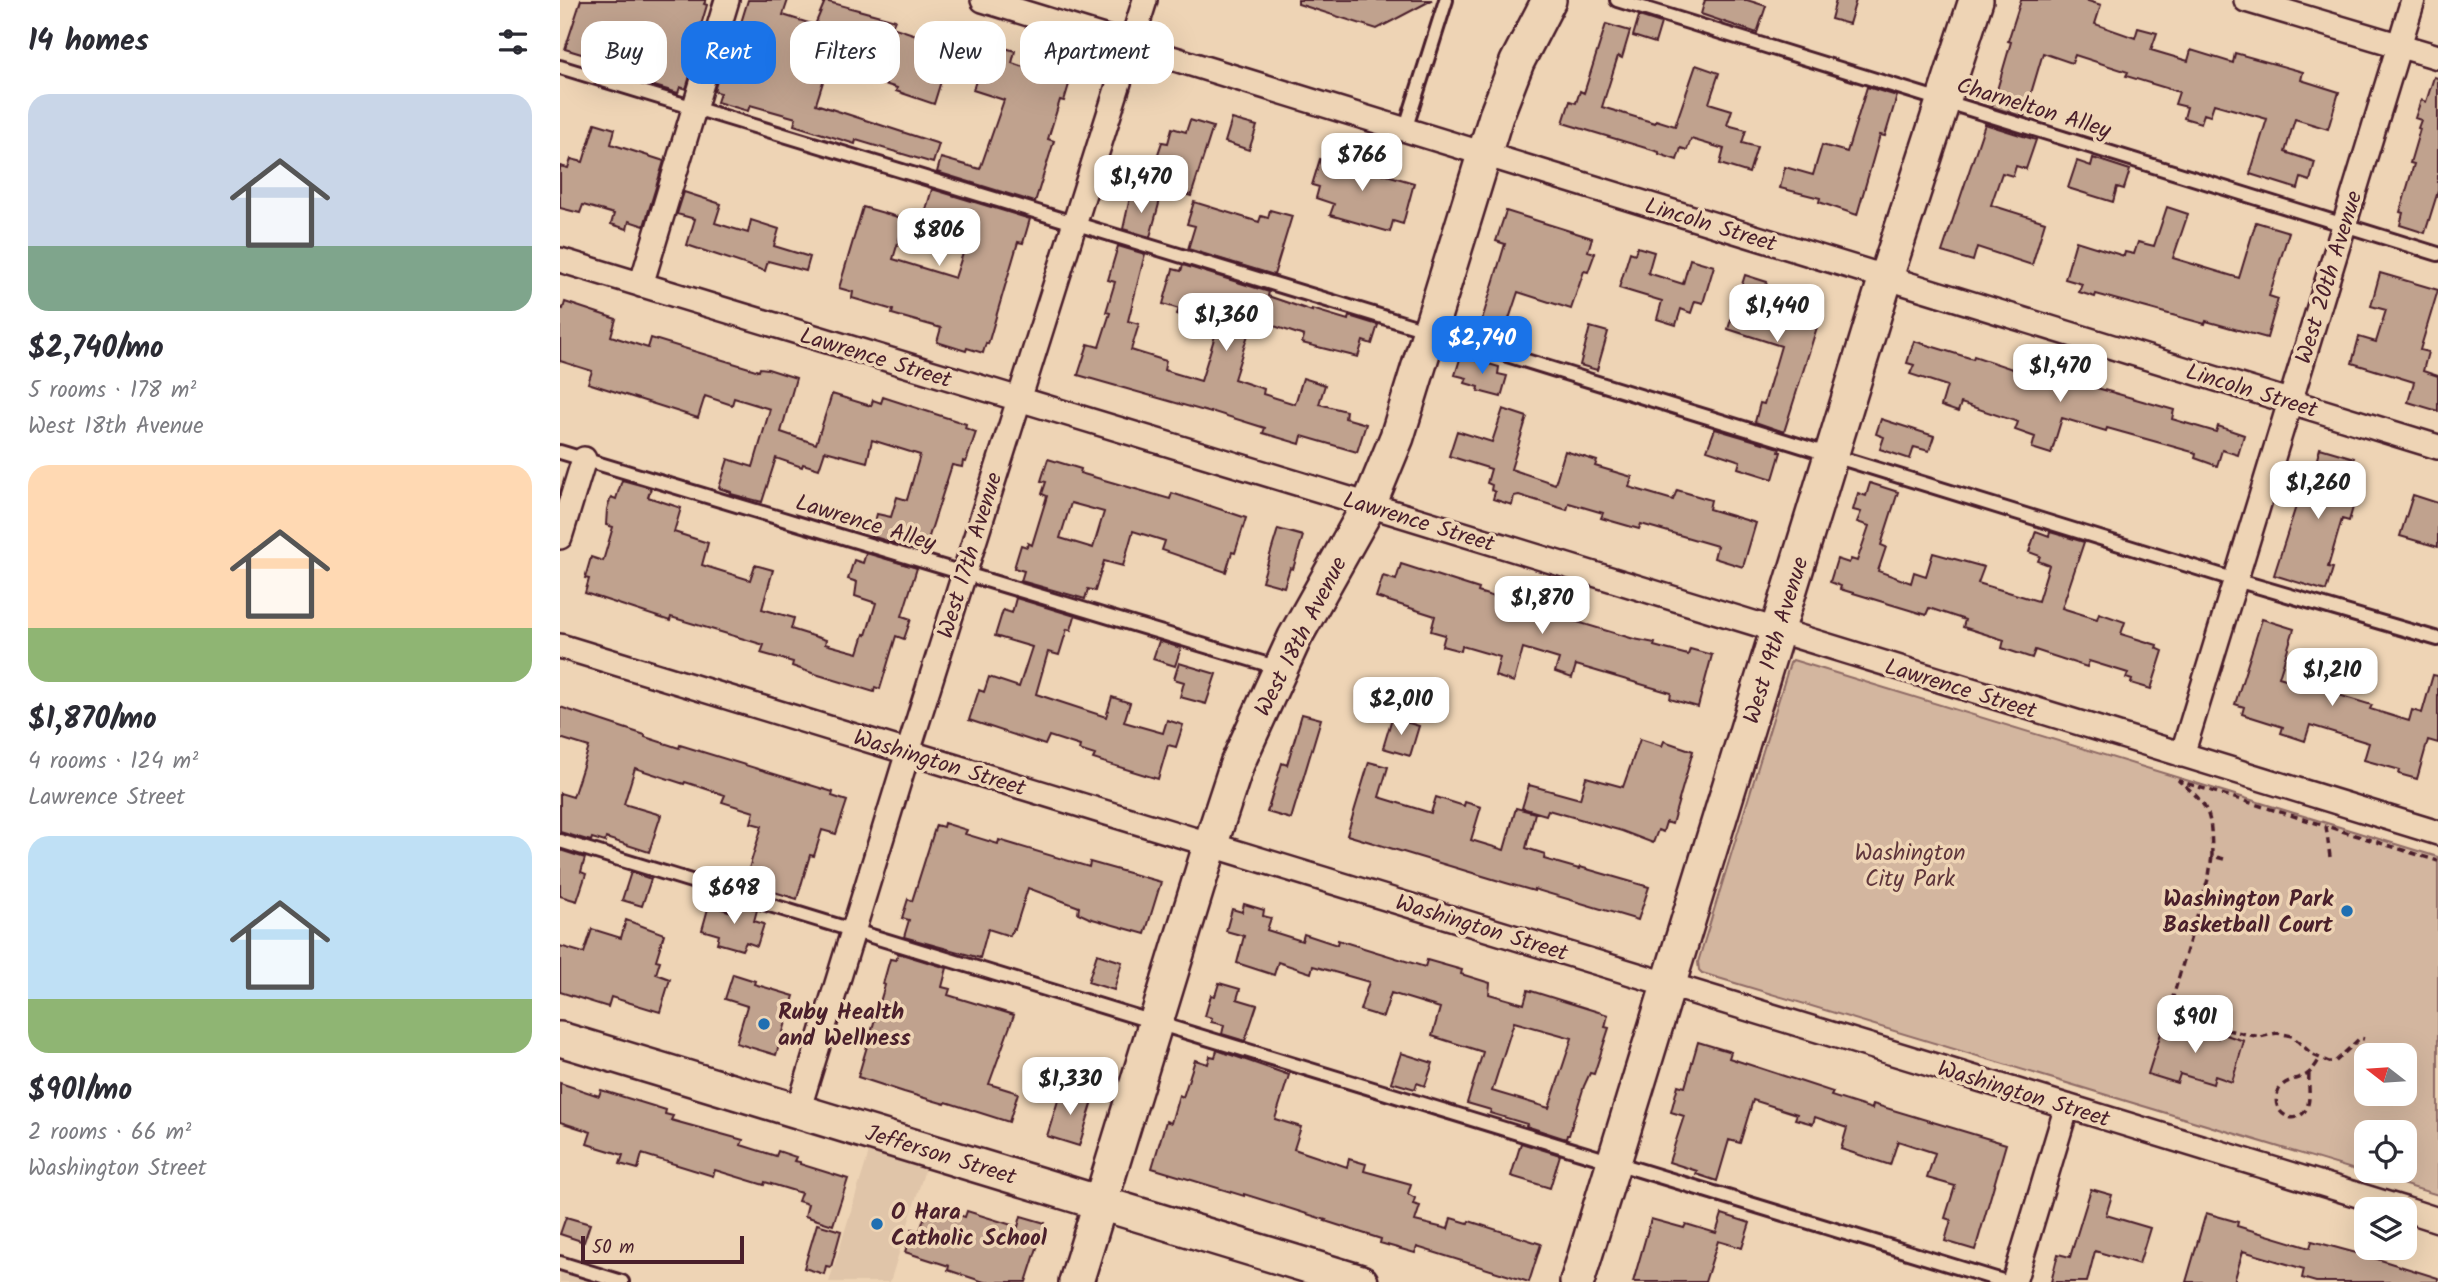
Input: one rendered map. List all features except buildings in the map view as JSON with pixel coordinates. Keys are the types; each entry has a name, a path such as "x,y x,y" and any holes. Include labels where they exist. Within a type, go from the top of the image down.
{"street":[{"path":"641,285 727,0"},
{"name":"Lincoln Street","path":"983,0 1051,21"},
{"name":"West 17th Avenue","path":"1139,21 1145,0"},
{"name":"West 18th Avenue","path":"1076,1282 1237,764 1280,668 1369,505 1397,438 1505,91 1549,0"},
{"name":"West 19th Avenue","path":"1577,1282 1886,277 1976,0"},
{"path":"2246,0 2438,57"},
{"name":"West 20th Avenue","path":"2182,755 2413,0"},
{"name":"Lincoln Street","path":"1174,59 2438,447"},
{"name":"West 17th Avenue","path":"798,1111 963,573 1119,84"},
{"name":"Lawrence Street","path":"560,260 2438,833"},
{"path":"560,537 584,459"},
{"name":"Washington Street","path":"560,646 2365,1197"},
{"name":"Jefferson Street","path":"560,1039 1361,1282"},
{"path":"2014,1282 2067,1106"},
{"name":"Washington Street","path":"2417,1213 2438,1220"}],"lane":[{"path":"1405,130 1446,0"},
{"name":"Charnelton Alley","path":"1617,0 2438,254"},
{"path":"560,67 2236,580 2438,639"},
{"name":"Lawrence Alley","path":"560,452 1280,668"},
{"path":"560,841 2006,1282"},
{"path":"560,1263 622,1282"}],"path":[{"path":"2364,1039 2360,1038 2335,1062 2329,1062 2320,1059 2292,1036 2277,1034 2260,1037 2166,1017 2209,876 2212,856 2211,817 2198,796 2179,781 2438,861"},
{"path":"2326,826 2330,857"},
{"path":"2212,856 2224,859"},
{"path":"2309,1074 2308,1105 2298,1118 2290,1119 2281,1114 2277,1105 2277,1092 2284,1084 2309,1074 2320,1059"}],"shaded area":[{"name":"O Hara Catholic School","path":"870,1149 926,1166 890,1282 829,1282"},
{"path":"560,1272 610,1282 560,1282"}],"green space":[{"name":"Washington City Park","path":"1793,660 2438,857 2438,1195 2398,1183 2417,1183 2417,1120 2354,1120 2354,1170 1702,973 1698,962"}],"place":[{"name":"Washington Park Basketball Court","path":"2347,911"},
{"name":"Ruby Health and Wellness","path":"764,1024"},
{"name":"O Hara Catholic School","path":"877,1224"}]}
